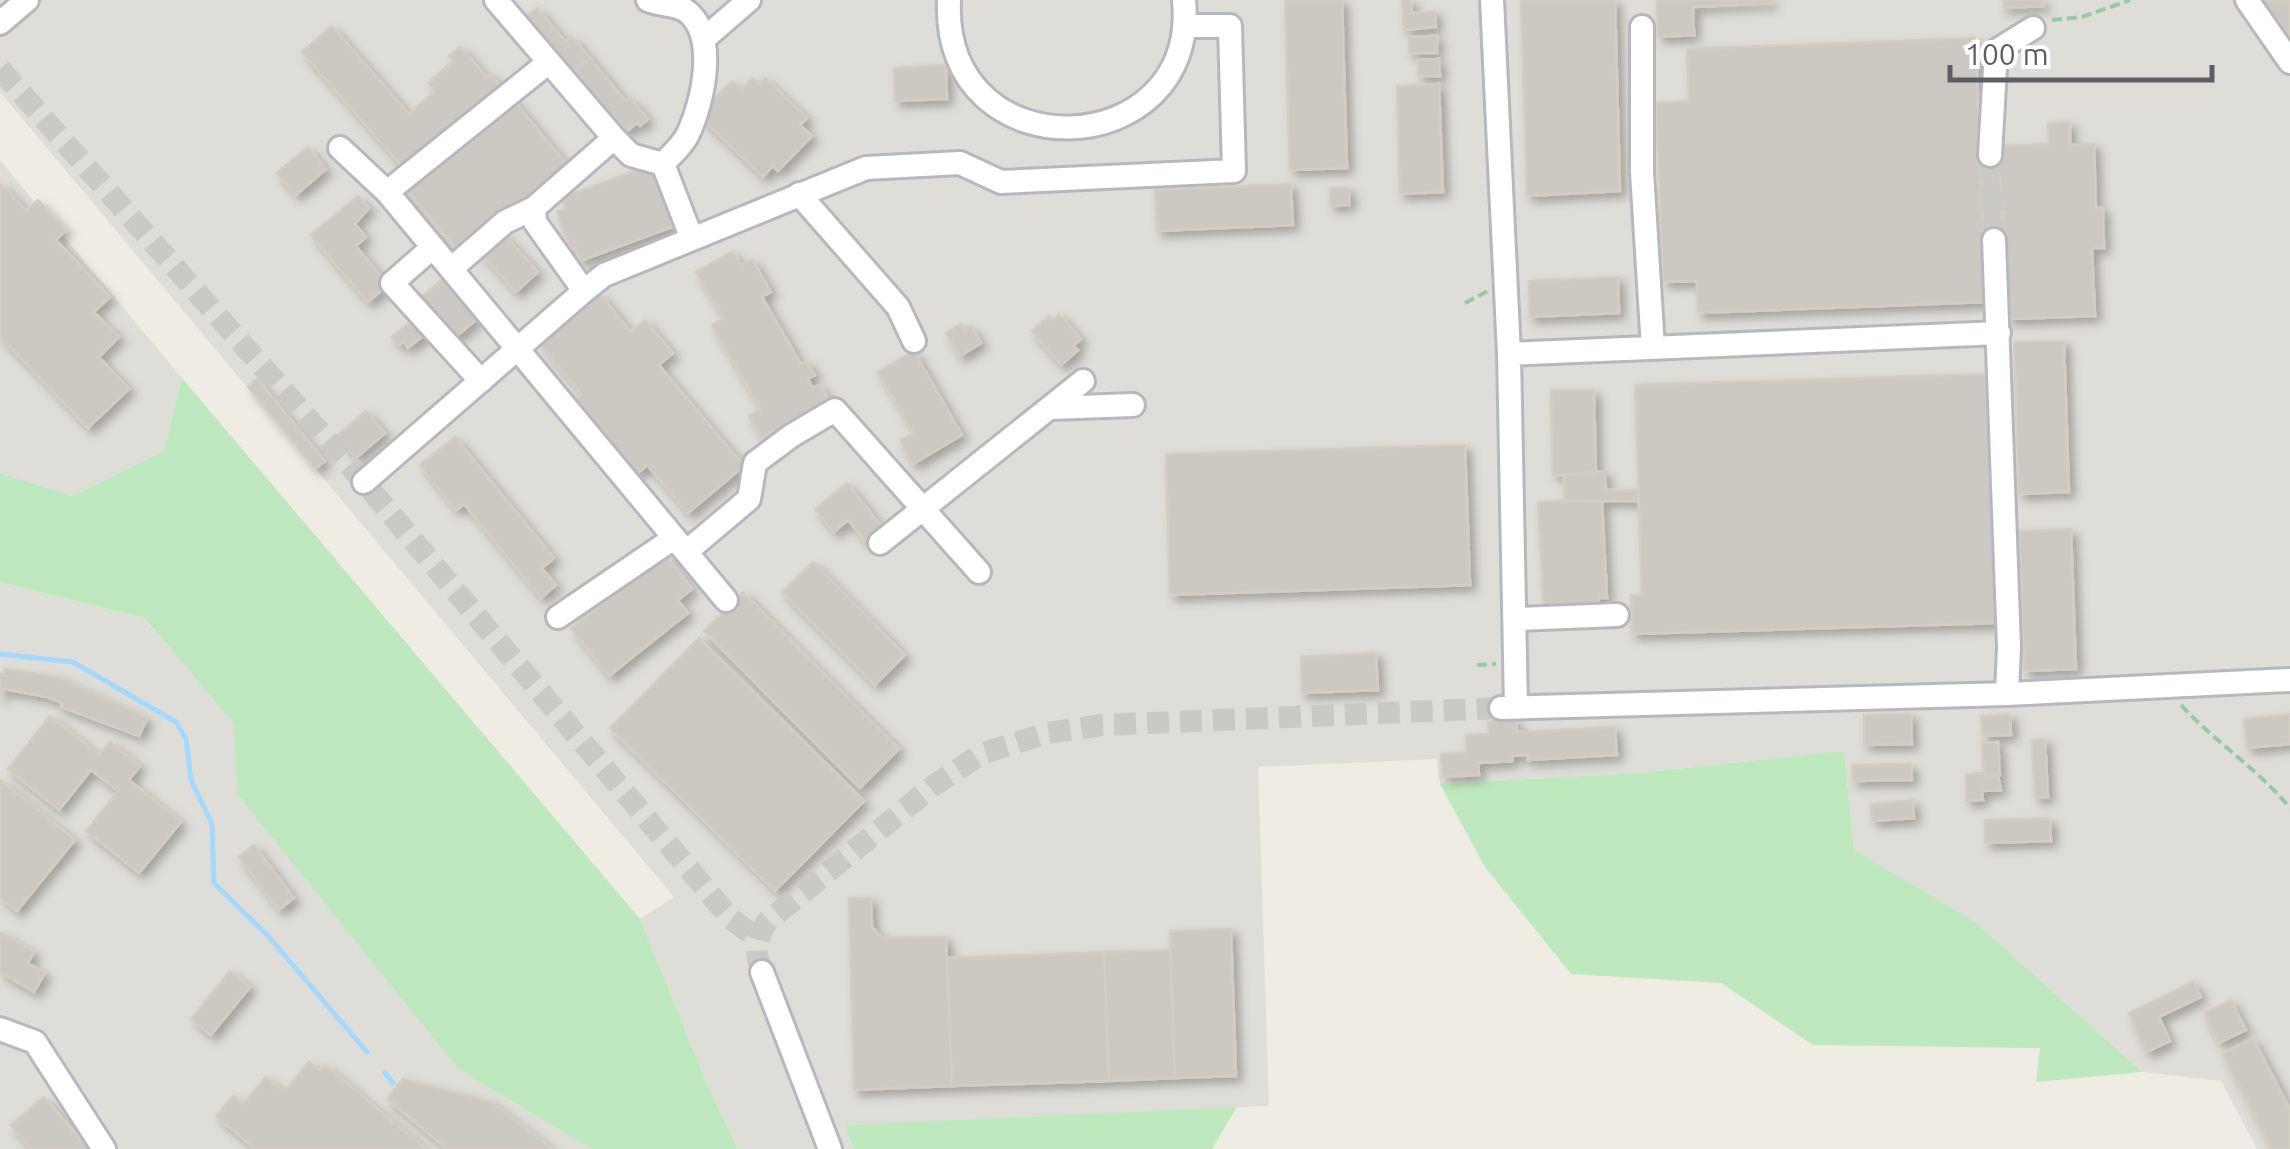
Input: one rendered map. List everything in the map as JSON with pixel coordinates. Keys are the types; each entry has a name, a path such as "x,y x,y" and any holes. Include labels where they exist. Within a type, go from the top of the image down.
{"street":[{"path":"0,23 27,0"},
{"path":"496,0 631,155 662,164"},
{"path":"648,0 682,8 697,22 705,38 704,89 687,138 662,164"},
{"path":"705,38 749,0"},
{"path":"949,0 954,50 970,81 1010,116 1060,130 1096,126 1128,112 1155,90 1174,60 1184,26 1184,0"},
{"path":"1492,0 1509,354 1516,619 1509,708 2008,694 2290,680"},
{"path":"2247,0 2290,62"},
{"path":"364,482 604,275 866,168 960,163 1001,182 1234,171 1230,26 1184,26"},
{"path":"1642,27 1642,172 1653,348"},
{"path":"1990,155 1996,51 2033,28"},
{"path":"387,192 548,62"},
{"path":"452,269 505,222 534,208 614,138"},
{"path":"340,148 387,192 726,600"},
{"path":"662,164 692,238"},
{"path":"799,194 898,308 914,341"},
{"path":"534,208 536,222 584,291"},
{"path":"1994,240 2008,694"},
{"path":"433,247 392,283 481,381"},
{"path":"1509,354 1998,333"},
{"path":"880,543 1083,382"},
{"path":"1051,408 1133,405"},
{"path":"558,617 749,498 755,464 790,436 835,410 979,572"},
{"path":"1516,619 1618,615"},
{"path":"762,972 830,1149"},
{"path":"0,1029 35,1042 104,1149"}],"path":[{"path":"2033,28 2050,20 2082,17 2130,0"},
{"path":"2165,686 2211,737 2264,778 2290,808"}],"shaded area":[{"path":"0,0 2290,0 2290,1149 2257,1149 2221,1081 2142,1072 1974,921 1854,850 1844,751 1639,773 1440,784 1437,759 1258,767 1269,1106 846,1125 854,1149 738,1149 709,1089 640,919 674,897 0,92"},
{"path":"0,160 182,378 164,451 72,496 0,473"},
{"path":"0,582 143,618 235,723 237,794 458,1069 592,1149 0,1149"}],"green space":[{"path":"182,378 640,919 709,1089 738,1149 592,1149 458,1069 237,794 234,723 144,618 0,582 0,473 72,496 164,451"},
{"path":"1844,751 1854,850 1974,921 2142,1072 2036,1082 2040,1048 1813,1045 1721,983 1571,974 1485,867 1440,784 1639,773"},
{"path":"1237,1107 1212,1149 854,1149 845,1125"}],"building":[{"path":"1285,0 1342,0 1347,168 1290,170"},
{"path":"1402,0 1411,0 1412,13 1435,11 1436,27 1404,30"},
{"path":"1521,0 1615,0 1620,191 1527,196"},
{"path":"1657,0 1772,3 1693,7 1694,35 1658,37"},
{"path":"2003,0 2043,0 2043,6 2003,8"},
{"path":"2257,0 2290,0 2290,47"},
{"path":"537,8 566,42 572,37 590,58 569,76 522,20"},
{"path":"332,26 409,114 435,91 428,83 453,61 449,56 460,47 501,87 442,139 438,134 402,166 302,52"},
{"path":"1437,36 1437,53 1409,53 1409,37"},
{"path":"1976,38 1985,302 1698,313 1697,281 1663,282 1656,103 1689,101 1687,49"},
{"path":"590,58 626,101 630,98 648,119 640,126 637,123 626,132 620,126 615,130 569,76"},
{"path":"1439,59 1440,76 1418,76 1418,60"},
{"path":"946,65 947,99 895,101 894,68"},
{"path":"752,78 759,85 765,78 807,118 800,125 812,136 778,171 773,166 763,177 698,115 732,81 742,90"},
{"path":"1439,84 1443,192 1400,194 1397,86"},
{"path":"510,96 567,165 460,253 403,185"},
{"path":"2070,122 2070,145 2094,144 2096,208 2103,208 2104,248 2092,248 2095,316 2008,319 1999,146 2049,144 2048,123"},
{"path":"308,147 326,169 296,195 277,173"},
{"path":"1999,155 2005,240 1983,240 1980,156"},
{"path":"647,166 656,174 672,227 580,261 557,212 566,208 562,198"},
{"path":"0,183 27,211 38,200 66,230 56,240 110,297 94,312 119,337 99,357 129,389 88,428 0,336"},
{"path":"1291,184 1293,225 1157,231 1155,190"},
{"path":"1330,188 1349,188 1349,205 1330,206"},
{"path":"358,196 369,208 355,224 366,237 356,246 388,285 368,302 311,235"},
{"path":"503,234 538,272 516,292 481,253"},
{"path":"733,251 741,265 752,259 771,292 762,297 801,364 807,361 815,375 808,379 813,388 820,385 829,400 823,404 825,407 777,434 775,430 762,438 749,416 761,409 712,325 724,318 696,272"},
{"path":"1618,277 1619,313 1530,317 1529,281"},
{"path":"443,279 477,319 452,340 418,300"},
{"path":"600,294 631,332 645,320 673,353 659,365 744,466 688,513 647,465 636,475 573,401 582,394 540,344"},
{"path":"1059,314 1081,339 1074,345 1078,350 1061,365 1032,331 1049,316 1052,320"},
{"path":"415,318 427,333 408,348 404,342 399,345 392,337"},
{"path":"960,324 964,330 971,326 981,343 960,356 946,333"},
{"path":"2064,341 2069,492 2019,494 2014,342"},
{"path":"914,351 962,435 913,464 900,440 914,433 878,372"},
{"path":"1985,374 1999,623 1632,634 1631,595 1642,595 1635,385"},
{"path":"257,379 325,461 315,469 248,387"},
{"path":"1551,390 1594,390 1596,474 1553,475"},
{"path":"366,411 385,433 356,458 337,436"},
{"path":"455,437 554,558 542,568 556,585 541,598 464,504 456,510 420,465"},
{"path":"1465,445 1470,585 1170,595 1166,454"},
{"path":"1605,471 1606,490 1638,490 1638,501 1564,501 1564,475"},
{"path":"847,483 882,527 865,541 848,520 834,532 815,509"},
{"path":"1602,500 1607,598 1599,598 1598,609 1544,612 1538,502"},
{"path":"2071,529 2076,669 2024,671 2019,531"},
{"path":"665,554 692,589 678,600 688,613 609,676 571,628"},
{"path":"813,562 905,655 875,685 782,592"},
{"path":"743,592 899,749 860,788 704,631"},
{"path":"699,638 864,801 775,891 610,728"},
{"path":"1376,653 1378,690 1302,693 1301,657"},
{"path":"5,669 58,677 147,718 139,736 61,707 62,703 47,697 3,689 0,699 0,674 4,675"},
{"path":"1911,714 1912,744 1864,745 1864,715"},
{"path":"2010,714 2011,735 1983,736 1981,716"},
{"path":"2290,714 2290,744 2247,748 2244,719"},
{"path":"50,716 99,755 110,742 140,766 129,780 181,822 139,873 86,831 118,791 91,770 59,810 8,769"},
{"path":"1516,720 1517,732 1615,727 1617,755 1528,760 1528,755 1512,756 1512,761 1478,763 1479,775 1443,777 1441,754 1466,753 1466,735 1489,734 1488,722"},
{"path":"2045,739 2048,797 2035,798 2032,740"},
{"path":"1998,742 2000,775 1984,776 1982,743"},
{"path":"1911,764 1912,780 1853,781 1852,765"},
{"path":"1966,774 1998,775 2001,790 1982,791 1983,800 1966,801"},
{"path":"0,780 75,840 17,911 0,897"},
{"path":"1913,800 1914,818 1872,821 1871,804"},
{"path":"2050,818 2051,841 1985,843 1985,820"},
{"path":"254,845 294,898 279,910 239,857"},
{"path":"849,898 871,898 872,927 882,938 946,937 952,1086 854,1090"},
{"path":"1231,929 1236,1076 1175,1078 1170,931"},
{"path":"0,932 34,952 28,963 45,973 34,992 0,972"},
{"path":"1170,950 1175,1078 1109,1081 1104,952"},
{"path":"1104,952 1109,1081 952,1086 947,958"},
{"path":"230,971 250,987 211,1035 191,1019"},
{"path":"2193,982 2201,997 2159,1017 2170,1041 2147,1052 2129,1013"},
{"path":"2231,1000 2246,1030 2219,1043 2204,1013"},
{"path":"2253,1038 2290,1109 2290,1149 2272,1149 2223,1054"},
{"path":"309,1062 320,1071 325,1065 425,1149 255,1149 216,1116 233,1096 243,1104 266,1077 284,1092"},
{"path":"403,1079 491,1102 552,1149 447,1149 387,1099"},
{"path":"44,1097 89,1149 32,1149 11,1125"}],"waterway":[{"path":"0,654 73,662 176,722 186,739 191,780 212,824 214,883 268,936 367,1052"},
{"path":"385,1073 393,1083"}],"tunnel":[{"path":"0,69 364,482 731,919 757,938"},
{"path":"1990,155 1994,240"},
{"path":"762,972 757,945 768,921 933,786 981,754 1047,733 1102,725 1501,708"}]}
